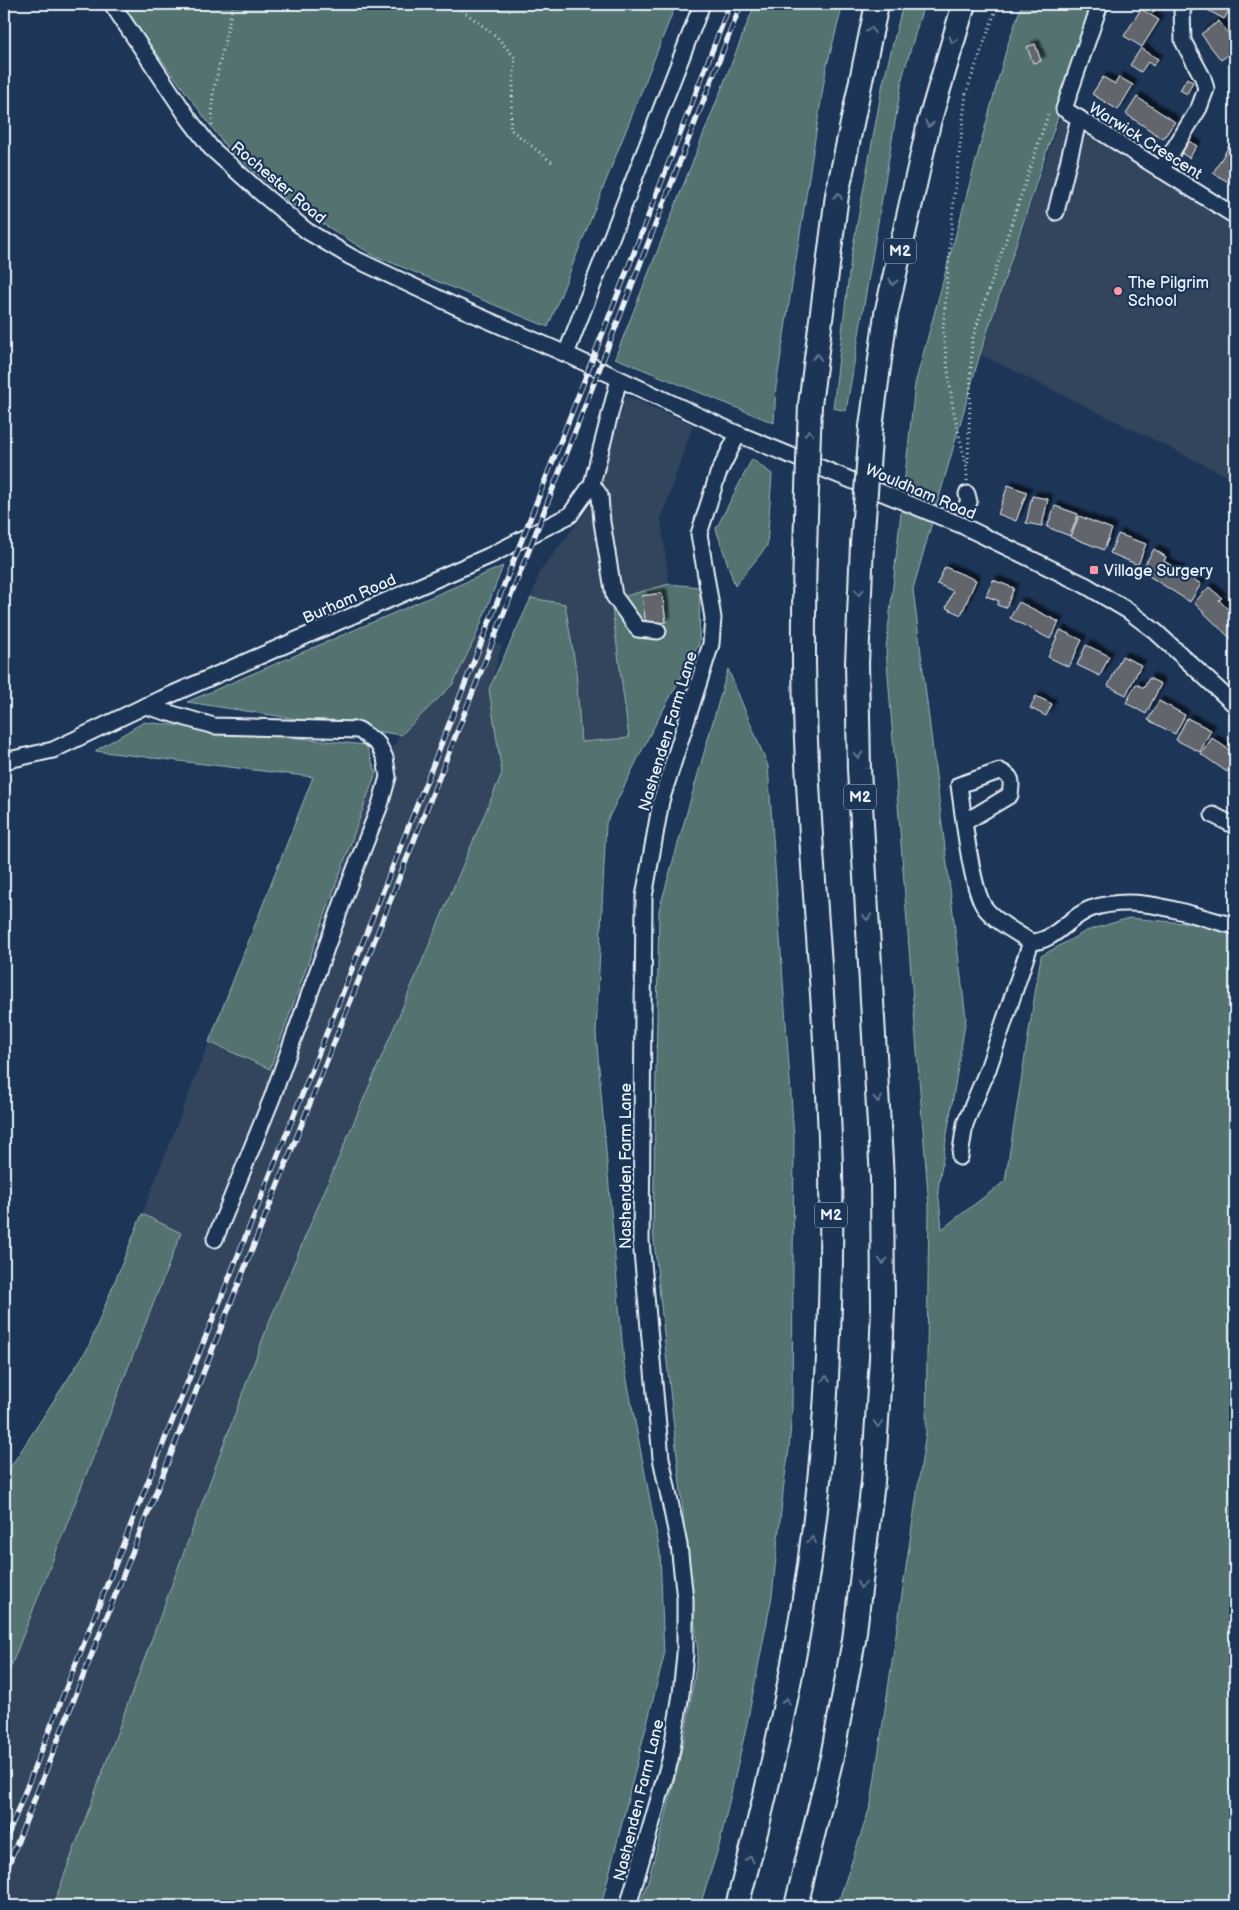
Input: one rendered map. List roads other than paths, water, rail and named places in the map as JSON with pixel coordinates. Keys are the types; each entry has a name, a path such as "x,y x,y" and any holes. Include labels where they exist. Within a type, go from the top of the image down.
{"highway":[{"name":"M2","path":"737,1906 774,1758 803,1609 821,1456 830,1324 831,1169 826,1048 806,733 803,613 810,405 837,196 877,4"},
{"name":"M2","path":"796,1906 804,1880 832,1757 854,1640 873,1482 881,1358 882,1179 858,769 857,663 862,544 872,427 886,314 929,123 964,4"}],"street":[{"name":"Rochester Road","path":"112,4 189,119 211,148 261,193 308,231 350,257 453,305 566,354"},
{"path":"566,354 702,4"},
{"name":"Warwick Crescent","path":"1100,4 1058,108 1078,118 1235,216"},
{"path":"1161,170 1199,108 1206,89 1203,78 1183,41 1182,10 1186,4"},
{"path":"1056,212 1078,118"},
{"name":"Wouldham Road","path":"566,354 738,434 961,525 1085,585 1127,610 1232,694"},
{"name":"Burham Road","path":"4,761 53,750 146,706 489,556 570,515 592,484 619,379"},
{"name":"Nashenden Farm Lane","path":"628,1906 670,1760 681,1694 685,1654 685,1599 679,1545 661,1458 640,1240 644,897 661,801 711,644 714,618 699,534 718,474 738,434"},
{"path":"592,484 600,496 602,522 614,596 638,629 658,630"},
{"path":"146,706 214,726 359,730 378,744 385,758 387,768 388,778 380,805 347,890 272,1098 216,1239"},
{"path":"1213,815 1235,826"},
{"path":"965,822 978,897 991,915 1031,942 1043,941 1088,910 1118,903 1152,905 1235,926"},
{"path":"960,1157 966,1124 988,1069 1031,942"}],"railway":[{"path":"4,1845 460,696 730,4"},
{"path":"4,1876 531,545 741,4"}],"place":[{"name":"The Pilgrim School","path":"1118,291"},
{"name":"Village Surgery","path":"1094,570"}]}
